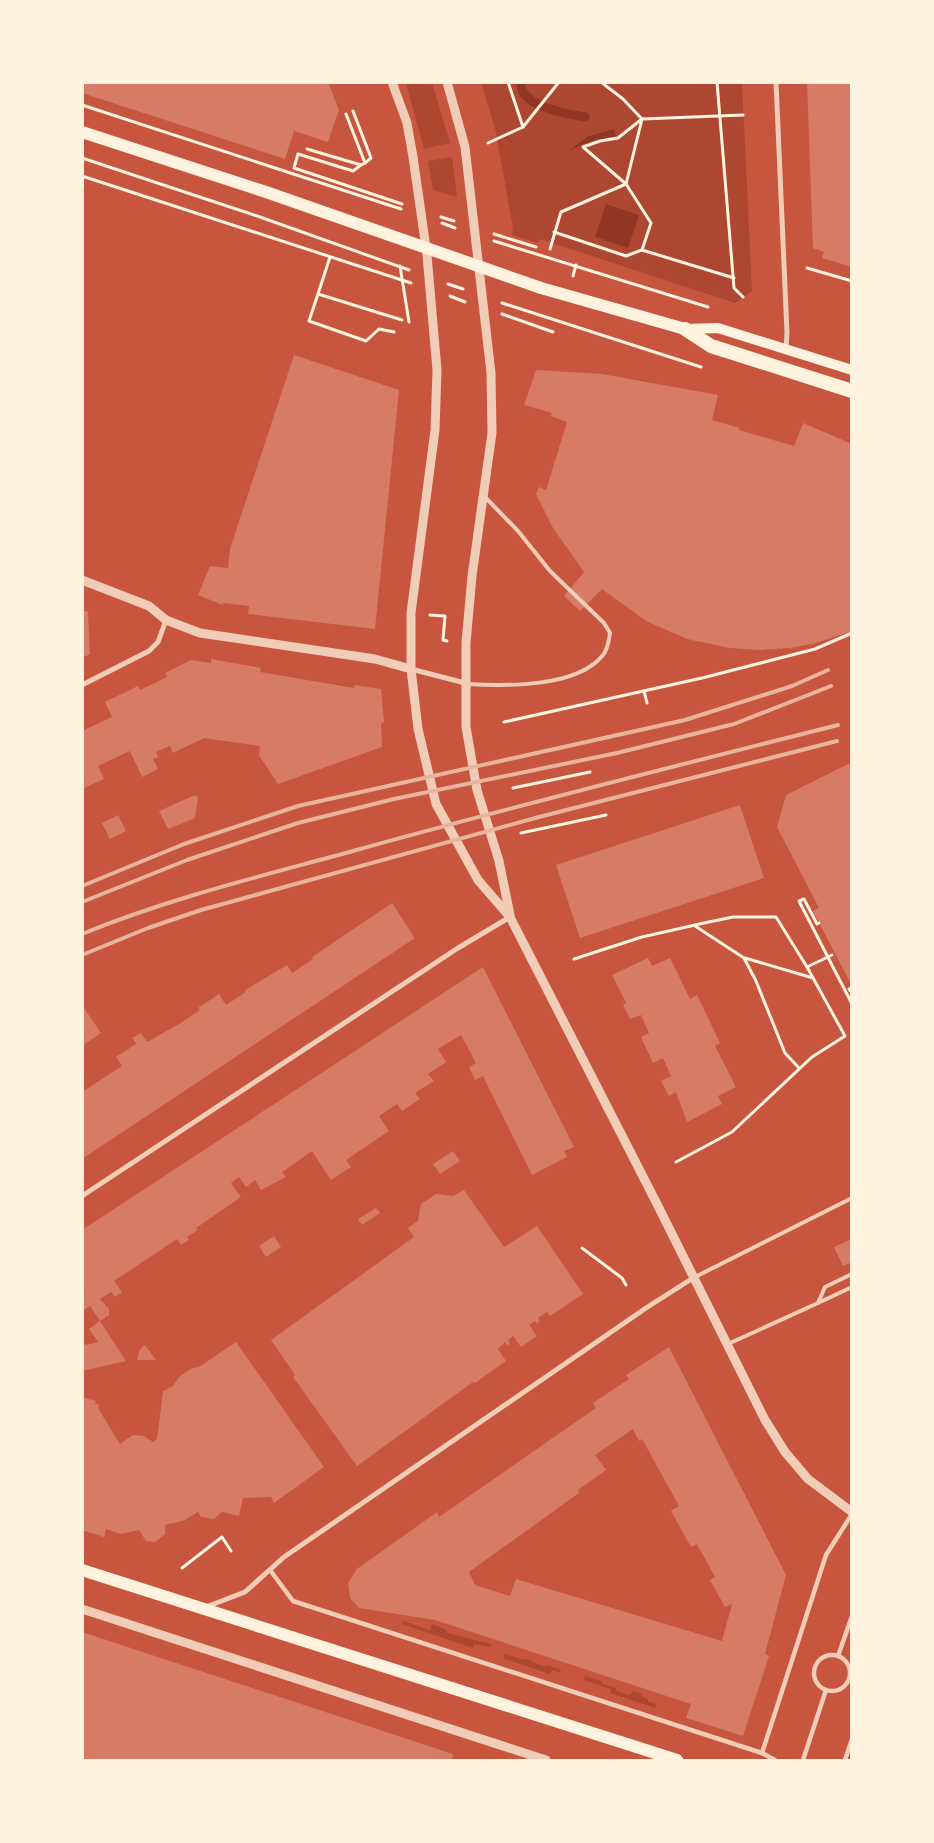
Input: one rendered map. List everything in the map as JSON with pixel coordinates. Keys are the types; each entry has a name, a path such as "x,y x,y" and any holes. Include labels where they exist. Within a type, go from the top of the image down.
{"highway":[{"path":"685,329 711,346 852,390"}],"main road":[{"path":"82,132 266,192 563,295 685,329 718,328 852,370"},
{"path":"82,1570 676,1760"}],"street":[{"path":"392,82 407,123 413,157 427,255 437,370 435,430 411,613 411,669 420,737 436,804 478,880 510,917 765,1420 785,1452 808,1479 852,1513 826,1554 762,1753"},
{"path":"446,82 465,147 491,373 492,433 472,576 465,683 466,727 477,790 499,861 510,917"},
{"path":"776,82 788,333 786,350"},
{"path":"82,580 149,606 166,620 200,633 375,659 465,683"},
{"path":"82,685 149,651 158,642 166,620"},
{"path":"82,1196 458,948 510,917"},
{"path":"202,1608 246,1592 284,1557 646,1308 694,1278"},
{"path":"270,1570 293,1601 762,1753 775,1760"},
{"path":"82,1609 546,1760"},
{"path":"838,1656 852,1616"},
{"path":"838,1656 849,1665 850,1679 840,1689 826,1690 816,1681 815,1667 824,1657 838,1656"},
{"path":"803,1760 826,1690"},
{"path":"845,1760 852,1739"}],"lane":[{"path":"465,683 504,686 568,676 591,666 604,654 610,633 604,623 550,571 518,531 482,494"},
{"path":"694,1278 852,1198"},
{"path":"818,1303 825,1286 852,1274"},
{"path":"726,1345 852,1287"}],"path":[{"path":"508,82 523,127"},
{"path":"488,143 523,127 559,82"},
{"path":"601,82 642,118"},
{"path":"717,82 734,288 743,297"},
{"path":"82,105 402,210"},
{"path":"294,168 298,154 353,172 372,158 354,111"},
{"path":"346,114 365,162"},
{"path":"642,250 651,222 626,184 583,147 600,141 618,138 642,118 743,115"},
{"path":"626,184 642,118"},
{"path":"307,149 361,165"},
{"path":"82,158 260,217"},
{"path":"82,176 413,284"},
{"path":"550,248 561,212 626,184"},
{"path":"438,222 465,231"},
{"path":"554,232 626,256 642,250 734,278"},
{"path":"492,240 550,260 576,265 712,308"},
{"path":"330,257 309,321 366,341 379,329 394,332"},
{"path":"400,264 409,322"},
{"path":"807,268 852,281"},
{"path":"318,294 402,320"},
{"path":"430,615 445,616 443,640 447,641"},
{"path":"504,722 644,691 815,649 852,633"},
{"path":"644,691 647,703"},
{"path":"513,788 590,772"},
{"path":"521,833 606,815"},
{"path":"819,923 817,924 804,899 799,901 852,1004"},
{"path":"574,959 642,937 733,917 776,917 814,978 845,1036 812,1057 799,1068 732,1132 676,1162"},
{"path":"695,926 744,958 814,978"},
{"path":"807,966 832,955"},
{"path":"744,958 756,981 785,1052 799,1068"},
{"path":"852,988 849,989 852,993"},
{"path":"582,1248 622,1278 626,1285"},
{"path":"182,1568 222,1537 231,1551"}],"shaded area":[{"path":"406,83 432,83 450,143 424,149"},
{"path":"481,83 742,83 752,291 735,303 540,239 538,243 512,235 513,228 495,128"},
{"path":"614,129 616,136 585,143 567,152 589,136"},
{"path":"452,157 457,197 433,190 428,161"},
{"path":"606,204 639,215 628,248 595,237"},
{"path":"403,1621 430,1630 432,1624 447,1630 447,1633 491,1644 491,1647 474,1644 473,1648 402,1624"},
{"path":"505,1654 524,1660 525,1658 545,1667 547,1665 561,1670 560,1673 552,1670 550,1674 503,1658"},
{"path":"585,1676 602,1681 602,1684 616,1688 616,1691 630,1695 632,1691 642,1694 641,1696 648,1699 648,1701 656,1704 655,1708 610,1693 611,1689 584,1680"}],"building":[{"path":"82,82 328,82 339,110 328,142 294,131 285,159 82,93"},
{"path":"807,82 852,82 852,267 822,258 824,252 813,248"},
{"path":"294,355 399,390 375,629 248,614 249,606 223,603 223,605 198,595 210,566 228,568 230,549"},
{"path":"536,370 602,374 718,395 712,420 740,428 739,430 794,446 803,423 852,444 852,631 813,644 789,648 759,650 730,648 687,639 646,621 602,589 580,611 564,596 584,572 553,528 536,494 539,487 546,490 567,422 551,416 552,413 524,405"},
{"path":"82,610 88,612 90,654 82,658"},
{"path":"211,659 261,668 260,672 354,688 355,685 381,689 384,722 381,724 382,747 278,784 259,755 260,746 204,738 173,753 170,746 156,752 158,757 153,759 158,769 142,777 130,751 98,766 104,779 82,789 82,731 112,717 105,702 138,686 140,690 167,677 165,673 191,660 211,663"},
{"path":"852,762 852,986 813,911 819,908 777,827 786,795"},
{"path":"195,795 198,797 195,818 168,829 159,811"},
{"path":"740,805 764,878 580,938 556,865"},
{"path":"118,815 126,831 110,839 102,823"},
{"path":"392,903 415,938 82,1159 82,1092 122,1066 116,1057 136,1044 132,1038 141,1033 147,1042 200,1010 198,1008 219,994 226,1005 246,992 245,990 287,965 292,973 313,959 312,957"},
{"path":"648,958 652,966 670,958 690,999 697,995 720,1043 715,1046 736,1087 718,1096 722,1104 687,1122 676,1092 669,1096 661,1081 671,1076 663,1058 653,1063 641,1037 649,1033 641,1015 630,1019 623,1005 626,1003 612,975"},
{"path":"483,967 574,1147 564,1151 567,1157 532,1175 483,1076 475,1080 469,1067 476,1063 461,1035 438,1049 446,1062 428,1074 434,1081 415,1093 420,1099 402,1111 397,1104 379,1116 389,1131 346,1160 351,1167 331,1180 312,1151 282,1172 286,1177 261,1190 255,1180 246,1187 239,1177 231,1183 241,1197 196,1228 198,1230 187,1237 189,1240 181,1245 177,1239 114,1281 122,1292 115,1297 111,1292 100,1299 109,1309 109,1315 100,1321 90,1306 82,1311 82,1230"},
{"path":"82,1005 101,1033 82,1046"},
{"path":"453,1151 460,1161 440,1174 433,1164"},
{"path":"464,1190 504,1247 537,1226 583,1294 550,1316 547,1312 538,1318 540,1321 537,1324 535,1321 529,1325 537,1336 521,1347 513,1336 508,1340 510,1344 507,1345 505,1342 498,1349 506,1361 475,1383 473,1382 357,1466 293,1377 295,1375 271,1340 414,1237 408,1228 418,1221 421,1204 436,1194 453,1196"},
{"path":"376,1208 380,1213 362,1225 358,1219"},
{"path":"274,1236 281,1247 266,1257 259,1246"},
{"path":"852,1239 852,1262 843,1266 834,1247"},
{"path":"100,1321 126,1361 82,1371 82,1340 86,1345 98,1342 89,1329"},
{"path":"236,1342 324,1467 274,1503 271,1497 243,1498 239,1516 222,1512 214,1519 201,1517 198,1512 183,1521 165,1525 165,1534 155,1542 146,1541 139,1530 121,1534 106,1529 104,1537 82,1530 82,1399 96,1401 95,1404 99,1405 98,1408 120,1444 133,1435 144,1436 153,1442 157,1439 163,1391 173,1386 179,1377 190,1369 199,1367"},
{"path":"145,1345 156,1360 137,1360 139,1351"},
{"path":"669,1347 786,1575 765,1654 769,1656 743,1736 686,1718 691,1704 435,1620 359,1608 350,1598 348,1583 357,1569 437,1512 439,1517 596,1408 593,1403 629,1379 626,1375","holes":["633,1429 639,1441 642,1439 679,1506 671,1511 691,1547 697,1544 715,1577 710,1580 725,1607 732,1604 722,1641 516,1579 510,1596 475,1585 469,1572 579,1493 578,1490 606,1470 595,1455"]},
{"path":"82,1632 453,1754 452,1760 82,1760"}],"waterway":[{"path":"521,82 522,91 536,103 546,108 585,117"}],"railway":[{"path":"82,886 184,844 298,806 685,720 792,686 828,670"},
{"path":"82,902 187,860 298,823 394,799 617,753 734,724 831,686"},
{"path":"82,934 149,909 250,879 534,802 838,725"},
{"path":"82,955 148,928 201,910 539,817 837,741"}]}
